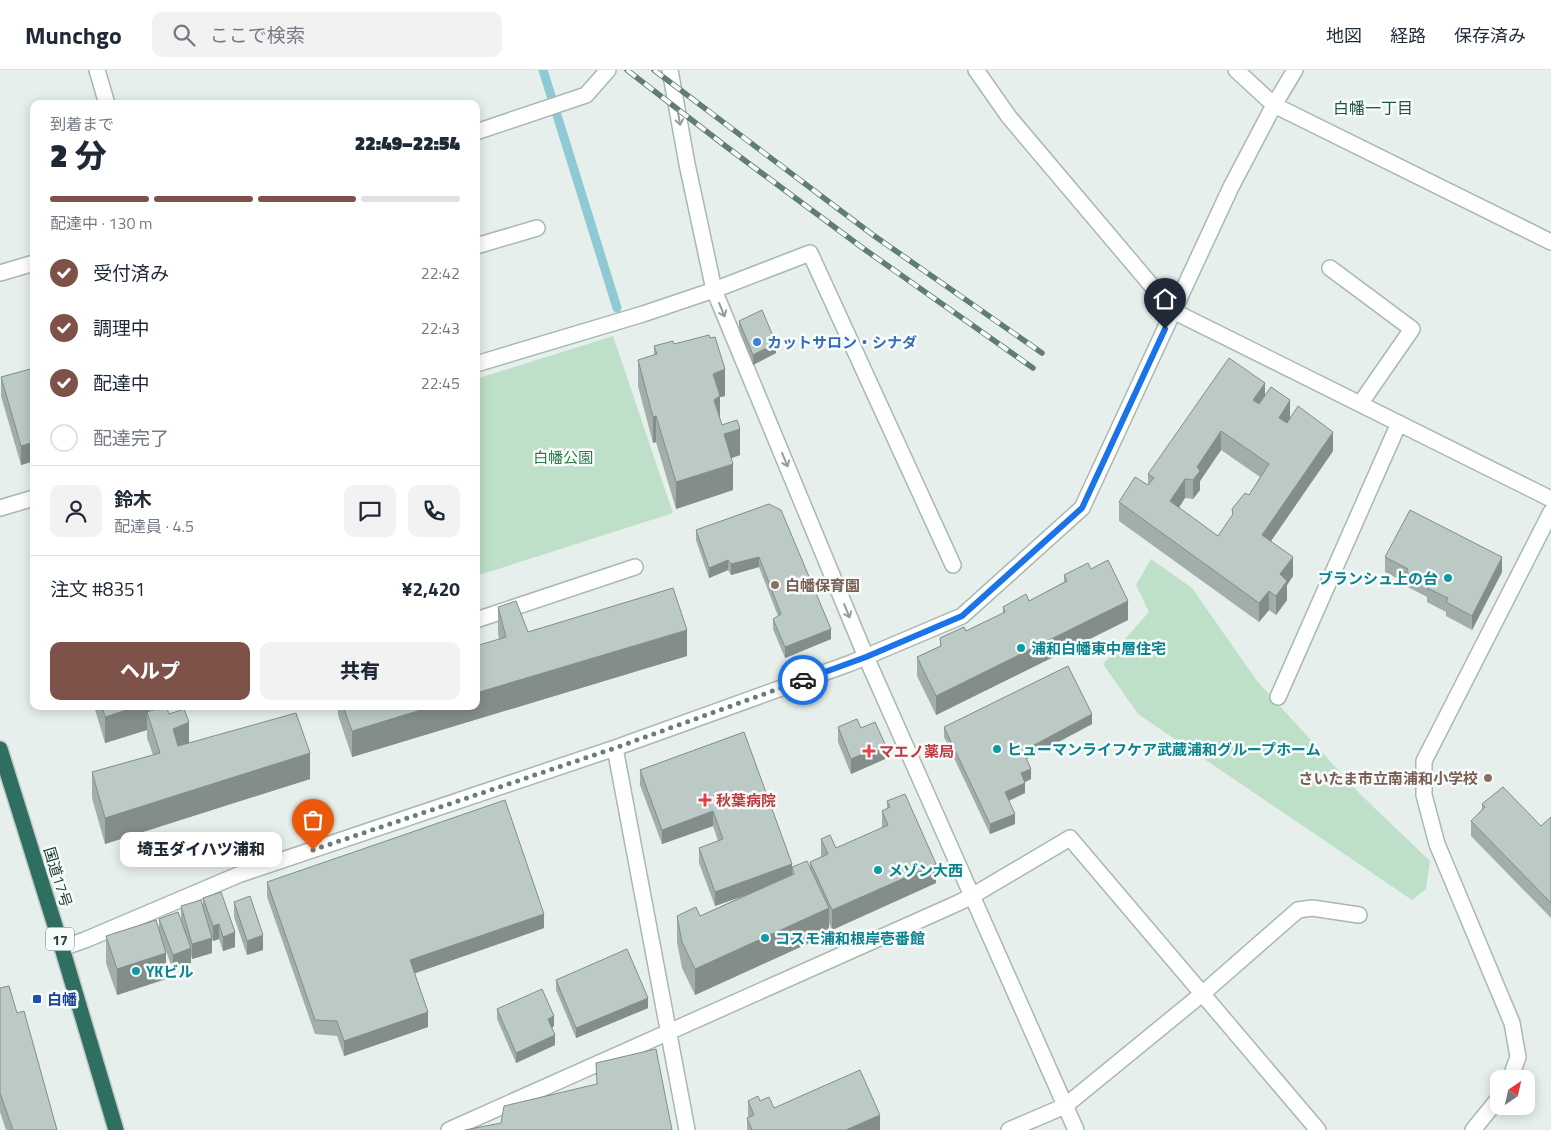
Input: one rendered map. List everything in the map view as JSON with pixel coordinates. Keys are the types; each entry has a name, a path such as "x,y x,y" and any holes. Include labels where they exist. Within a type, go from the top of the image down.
{"highway":[{"name":"国道17号","path":"0,749 116,1130"}],"street":[{"path":"97,70 106,100"},
{"path":"480,131 586,95 608,70"},
{"path":"670,70 687,164 714,290 866,657 1076,1130"},
{"path":"976,70 1009,117 1173,311 1551,499"},
{"path":"1236,70 1274,106 1551,242"},
{"path":"62,948 238,875 615,748 866,657 962,616 1082,508 1231,187 1295,70"},
{"path":"480,245 537,228"},
{"path":"480,363 642,314 714,290 810,253 953,565"},
{"path":"0,273 30,264"},
{"path":"1330,268 1412,329 1360,404"},
{"path":"1278,697 1399,423"},
{"path":"0,508 30,499"},
{"path":"1513,1070 1518,1057 1512,1023 1437,844 1424,795 1424,761 1551,512"},
{"path":"480,619 635,567"},
{"path":"615,748 687,1130"},
{"path":"449,1130 972,896 1070,838 1318,1130"},
{"path":"1009,1130 1065,1106 1202,994 1298,910 1312,908 1359,915"},
{"path":"1473,1130 1490,1109"}],"green space":[{"name":"白幡公園","path":"613,336 673,513 480,575 480,378"},
{"path":"1151,559 1192,588 1257,681 1361,795 1430,861 1426,889 1412,900 1138,714 1103,664 1149,612 1136,585"}],"building":[{"name":"カットサロン・シナダ","path":"762,310 776,343 753,355 739,321"},
{"path":"709,335 710,338 715,337 725,369 713,374 720,396 714,400 722,425 737,420 740,429 724,434 733,464 676,482 656,416 653,417 638,360 657,354 654,346 673,341 674,344"},
{"path":"1229,358 1265,383 1253,400 1259,404 1271,387 1290,400 1279,418 1287,423 1298,406 1333,432 1262,535 1293,557 1280,574 1287,581 1276,596 1269,591 1259,603 1119,502 1135,477 1148,485 1154,478 1148,474","holes":["1221,431 1269,464 1249,495 1245,493 1232,509 1233,514 1218,536 1170,501 1185,479 1193,480 1200,471 1197,467"]},
{"path":"30,369 30,443 21,446 1,377"},
{"path":"769,504 781,510 831,629 785,647 773,619 781,614 759,557 731,564 728,560 709,568 696,530"},
{"name":"ブランシュ上の台","path":"1410,510 1502,557 1472,616 1446,602 1448,598 1427,588 1429,583 1406,572 1408,569 1385,557"},
{"name":"浦和白幡東中層住宅","path":"1108,560 1128,601 936,696 917,657 941,646 940,638 964,627 966,631 1005,612 1003,607 1026,594 1029,601 1067,581 1064,575 1088,563 1091,569"},
{"path":"673,588 687,630 480,692 480,645 506,637 498,607 516,601 528,632"},
{"name":"ヒューマンライフケア武蔵浦和グループホーム","path":"1068,666 1092,714 1023,751 1031,769 1021,773 1025,783 1005,792 1015,814 990,824 944,727"},
{"path":"103,710 127,710 105,717"},
{"path":"168,710 169,714 184,710 189,722 173,729 178,746 296,713 310,753 105,818 92,772 160,753 147,712"},
{"path":"344,710 421,710 352,731"},
{"path":"857,719 861,728 875,722 885,744 851,759 838,727"},
{"path":"744,732 792,864 715,892 699,848 723,839 713,811 662,830 640,770"},
{"path":"1503,787 1541,826 1551,817 1551,903 1471,821 1485,807 1482,804"},
{"name":"メゾン大西","path":"905,794 936,864 832,910 810,862 828,854 821,839 830,835 836,848 888,825 882,811 890,807 887,801"},
{"path":"505,800 544,914 410,960 428,1012 344,1041 337,1021 315,1020 267,882"},
{"path":"807,861 829,908 695,969 682,942 677,916 696,907 700,916 794,874 792,867"},
{"path":"221,892 235,932 223,937 219,924 213,926 203,898"},
{"path":"250,896 263,935 247,941 234,902"},
{"path":"201,900 212,938 192,944 181,906"},
{"path":"178,912 191,948 173,955 159,919"},
{"path":"156,920 166,953 117,969 106,936"},
{"path":"627,949 648,998 576,1028 556,980"},
{"path":"9,986 17,1013 24,1011 57,1130 13,1130 0,1093 0,988"},
{"path":"542,989 554,1016 548,1019 555,1035 516,1053 497,1009"},
{"path":"656,1049 672,1130 465,1130 501,1123 504,1106 597,1084 596,1063"},
{"path":"860,1070 880,1115 846,1130 752,1130 747,1118 754,1115 748,1101 758,1096 760,1101 769,1097 774,1108"}],"waterway":[{"path":"543,70 617,308"}],"railway":[{"path":"627,70 864,249 1033,368"},
{"path":"654,70 873,235 1042,353"}],"way so far":[{"path":"313,850 615,748 803,680"}],"place":[{"name":"カットサロン・シナダ","path":"757,342"},
{"name":"ブランシュ上の台","path":"1448,578"},
{"name":"白幡保育園","path":"775,585"},
{"name":"浦和白幡東中層住宅","path":"1021,648"},
{"name":"ヒューマンライフケア武蔵浦和グループホーム","path":"997,749"},
{"name":"マエノ薬局","path":"869,751"},
{"name":"さいたま市立南浦和小学校","path":"1488,778"},
{"name":"秋葉病院","path":"705,800"},
{"name":"埼玉ダイハツ浦和","path":"313,850"},
{"name":"メゾン大西","path":"878,870"},
{"name":"コスモ浦和根岸壱番館","path":"765,938"},
{"name":"YKビル","path":"136,971"},
{"name":"白幡","path":"37,999"}],"district":[{"name":"白幡一丁目","path":"1373,108"}],"route":[{"path":"803,680 866,657 962,616 1082,508 1165,329"}]}
